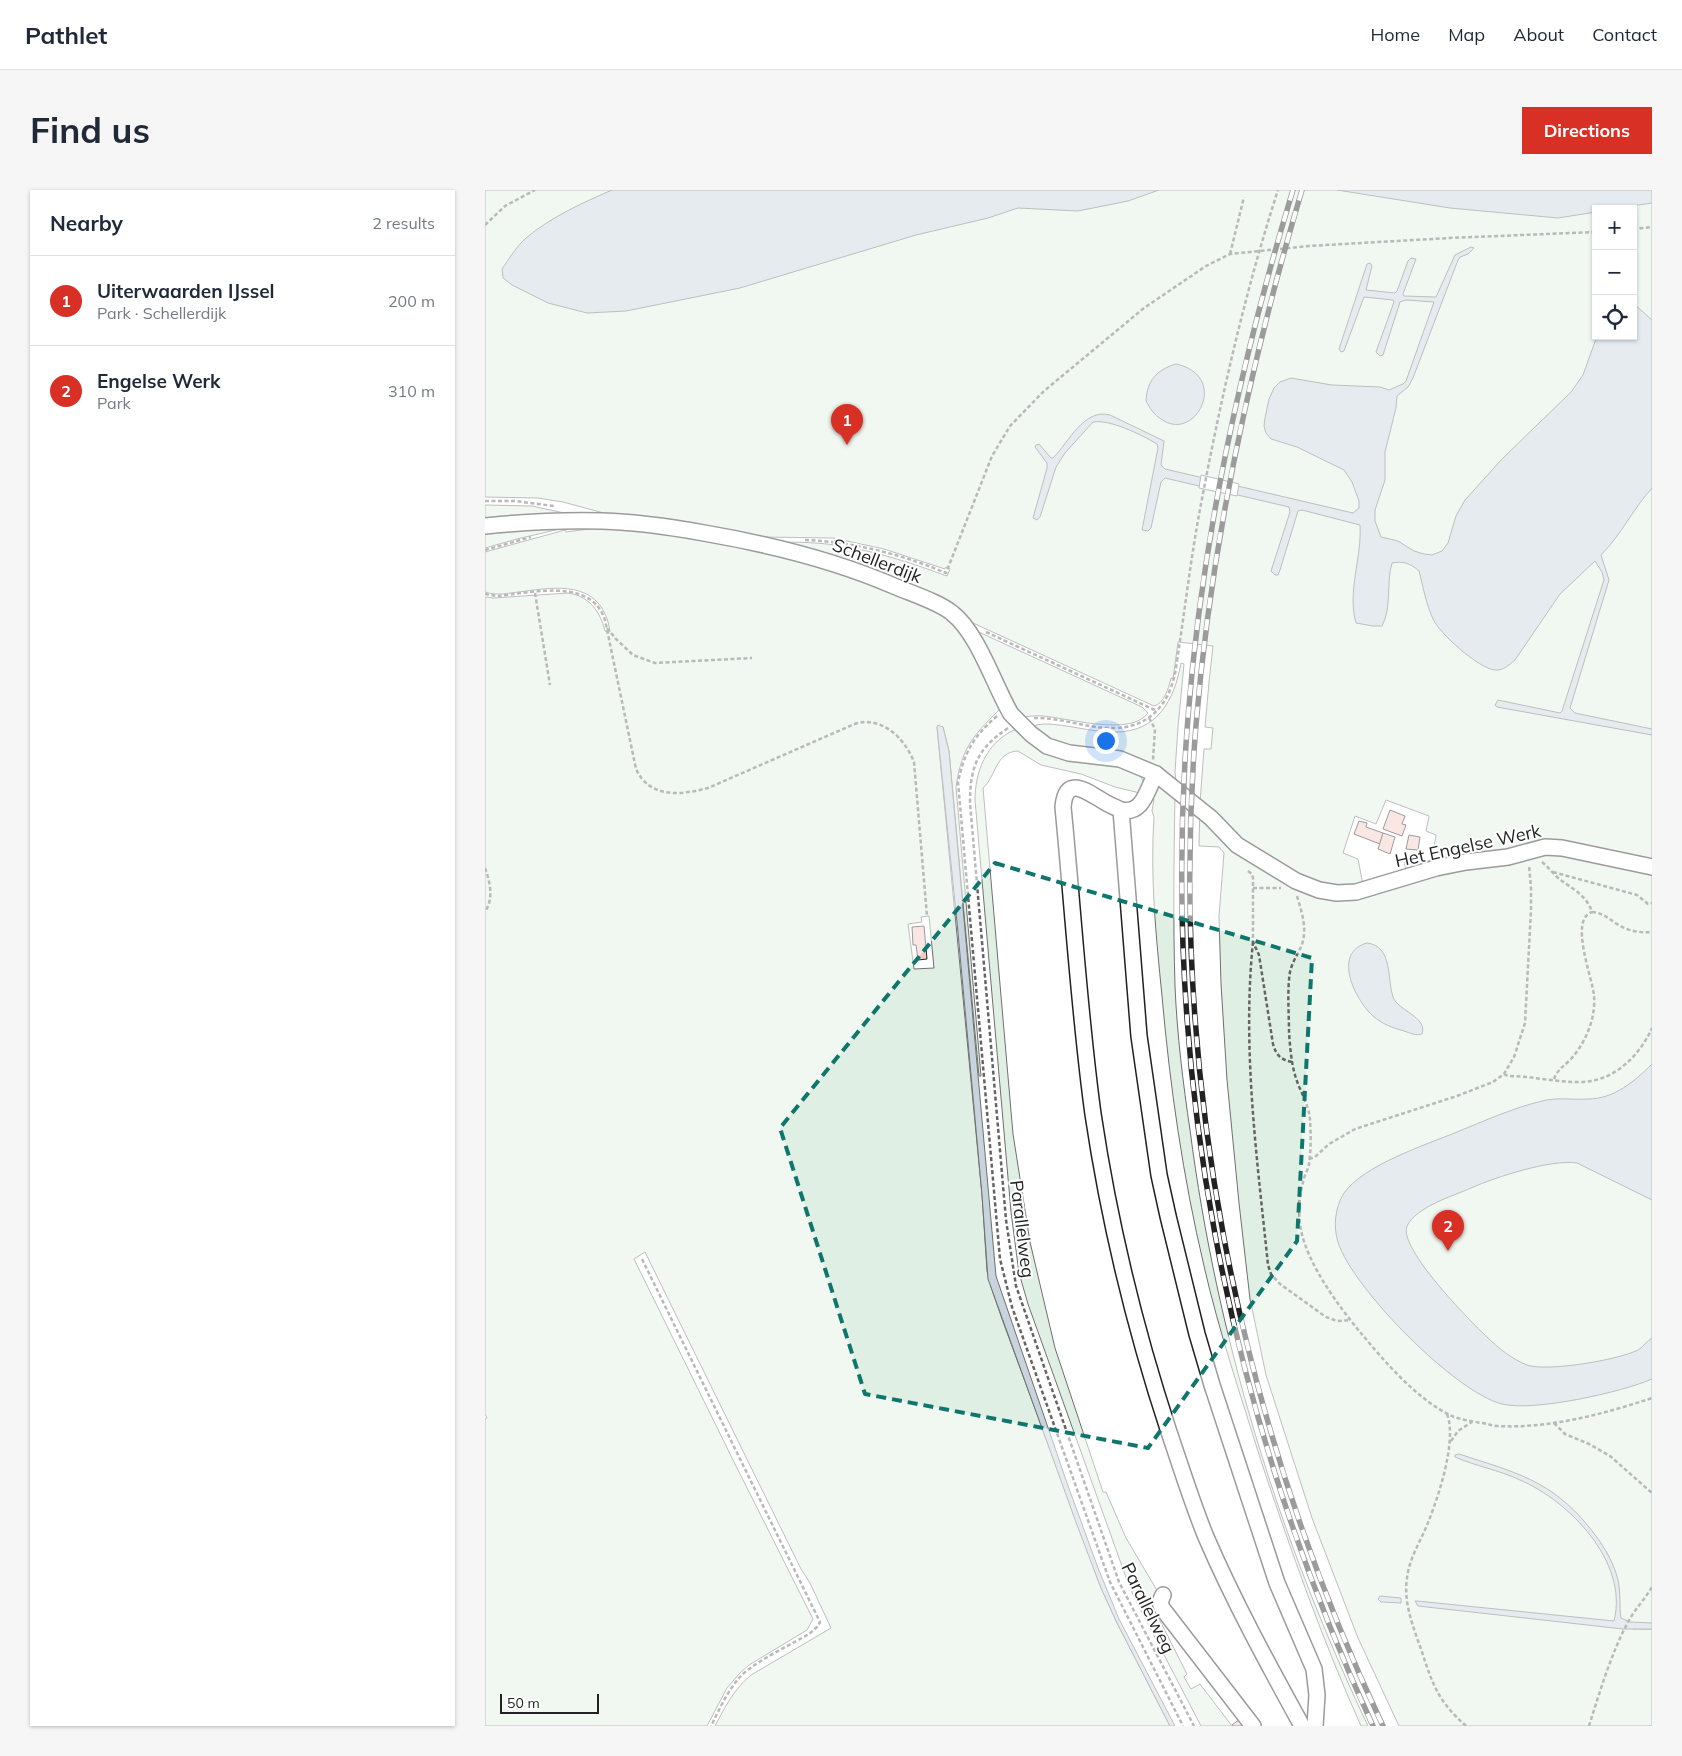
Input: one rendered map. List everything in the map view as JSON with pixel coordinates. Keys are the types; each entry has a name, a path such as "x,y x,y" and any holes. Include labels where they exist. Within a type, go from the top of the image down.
{"street":[{"name":"Schellerdijk","path":"485,526 530,522 603,521 674,527 745,540 812,557 874,577 952,613 970,633 1007,706 1019,723 1039,740 1057,750 1069,753 1120,759 1156,774 1175,788"},
{"path":"1156,774 1147,796 1132,810 1121,810 1077,787 1065,795 1064,800 1085,1045 1094,1115 1106,1187 1121,1258 1160,1405 1205,1535 1301,1726"},
{"name":"Het Engelse Werk","path":"1175,788 1211,818 1237,845 1296,881 1319,890 1337,894 1369,889 1436,868 1525,853 1545,847 1562,848 1652,867"},
{"path":"1121,810 1139,1036 1159,1175 1197,1334 1213,1385 1277,1583 1314,1669 1317,1695 1315,1726"},
{"path":"1163,1594 1161,1600 1162,1608 1253,1726"}],"path":[{"path":"485,225 505,206 535,190"},
{"path":"1155,747 1155,729 1149,718 1168,697 1175,680 1201,505 1222,400 1241,322 1278,190"},
{"path":"1230,254 1244,197"},
{"path":"1637,229 1652,227"},
{"path":"803,540 858,546 905,558 946,573 992,456 1010,426 1044,391 1144,308 1206,266 1230,254 1342,244 1592,232"},
{"path":"485,595 497,596 573,591 590,599 601,610 636,769 640,778 655,789 676,794 708,788 850,726 865,722 882,725 897,735 914,762 927,916"},
{"path":"535,593 550,685"},
{"path":"606,627 633,655 655,663 752,658"},
{"path":"983,630 1157,711"},
{"path":"1007,706 980,731 966,755 958,782 1000,1259 1016,1316 1110,1582 1183,1726"},
{"name":"Parallelweg","path":"1149,718 1137,724 1118,728 1042,718 1031,718 1012,725 991,739 981,753 974,768 970,781 971,813 1006,1220 1016,1286 1119,1582 1194,1726"},
{"path":"1525,853 1536,857 1557,877 1577,890 1588,902 1592,912"},
{"path":"1309,1159 1315,1158 1329,1144 1355,1129 1464,1093 1493,1082 1503,1074 1514,1058 1521,1038 1527,1006 1531,874 1525,853"},
{"path":"485,868 491,887 489,907 485,912"},
{"path":"1247,871 1252,874 1253,888 1250,1020 1252,1093 1267,1265 1271,1274 1280,1284 1327,1317 1337,1321 1350,1320"},
{"path":"1552,872 1637,895 1648,904 1652,904"},
{"path":"1296,881 1294,888 1305,928 1302,945 1290,973 1289,1028 1294,1074 1308,1109 1310,1123 1309,1159 1300,1203 1301,1228 1304,1242 1315,1266 1350,1320 1403,1379 1430,1402 1460,1419 1494,1426 1525,1426 1554,1423 1652,1398"},
{"path":"1253,888 1274,888"},
{"path":"1554,1080 1557,1072 1576,1053 1583,1042 1592,1017 1594,996 1581,929 1584,917 1592,912 1605,915 1618,925 1632,931 1652,932"},
{"path":"1253,942 1259,955 1273,1044 1280,1057 1292,1062"},
{"path":"1503,1074 1508,1076 1585,1082 1606,1076 1619,1070 1637,1055 1652,1028"},
{"path":"642,1259 820,1622 809,1634 741,1676 731,1689 711,1726"},
{"path":"1447,1413 1451,1426 1451,1442 1433,1509 1411,1561 1406,1588 1412,1622 1435,1688 1448,1709 1466,1726"},
{"path":"1451,1442 1458,1431 1474,1421"},
{"path":"1554,1423 1565,1434 1610,1456 1652,1493"},
{"path":"1589,1726 1607,1670 1623,1630 1652,1587"}],"highlighted area":[{"path":"995,863 1312,958 1297,1241 1148,1448 865,1394 780,1128"}],"green space":[{"path":"485,190 1652,190 1652,1625 1633,1629 1652,1629 1652,1726 1399,1726 1358,1638 1312,1518 1266,1375 1250,1299 1227,1080 1221,984 1219,916 1224,853 1219,847 1199,846 1204,749 1211,749 1213,728 1205,727 1213,646 1178,642 1173,679 1171,678 1161,702 1154,706 960,617 770,542 819,543 860,549 898,559 947,576 950,569 946,567 945,569 884,549 833,538 760,537 670,525 538,498 485,497","holes":["1386,800 1429,816 1426,831 1436,835 1432,860 1415,863 1404,862 1406,870 1363,885 1358,859 1343,853 1355,816 1376,824"]},
{"path":"485,505 532,506 578,516 485,522"},
{"path":"612,526 673,528 800,559 929,605 962,629 1003,706 971,741 962,761 956,787 981,1076 979,1076 949,751 943,727 937,727 982,1195 987,1271 1002,1319 1101,1588 1170,1726 715,1726 726,1705 745,1680 831,1628 645,1252 634,1259 813,1619 807,1630 749,1665 740,1673 727,1688 707,1726 485,1726 485,1419 487,1418 485,1414 485,597 568,593 588,601 597,611 605,631 610,632 607,618 598,603 579,591 555,588 502,594 485,592 485,552 565,530 566,532","holes":["929,916 934,968 914,969 908,924 922,922 921,917"]},
{"path":"564,528 517,539 485,548 485,529"},
{"path":"970,628 1142,707 1148,713 1140,720 1128,724 1114,725 1043,716 1020,717"},
{"path":"1181,663 1184,664 1178,727 1176,782 1054,744 1034,728 1036,725 1053,724 1113,732 1128,731 1141,727 1152,721 1168,702 1174,690"},
{"path":"1014,730 1139,774 1144,784 1144,794 1115,787 1081,774 1041,765 1018,751 1010,752 1000,760 983,788 1013,1134 1030,1242 1055,1348 1103,1492 1106,1492 1126,1538 1158,1592 1153,1596 1152,1605 1187,1674 1184,1677 1191,1689 1200,1684 1232,1726 1201,1726 1135,1599 1028,1304 1019,1273 1011,1212 975,800 977,779 989,750 996,742"},
{"path":"1159,785 1175,792 1174,937 1177,1022 1190,1130 1202,1208 1217,1284 1234,1360 1255,1435 1279,1509 1306,1582 1368,1726 1361,1726 1347,1693 1320,1628 1284,1528 1223,1340 1196,1233 1173,1098 1156,929 1153,884 1154,817 1152,811 1154,799 1150,797 1155,787"}],"shaded area":[{"path":"612,190 1159,190 1128,201 1078,211 1018,208 988,218 916,235 740,288 626,311 587,313 548,303 512,285 503,278 502,269 526,238 556,217"},
{"path":"1337,190 1652,190 1652,203 1637,205 1592,205 1592,213 1558,218 1450,208"},
{"path":"1471,247 1474,248 1458,260 1413,378 1408,387 1397,396 1396,408 1385,452 1385,480 1375,510 1375,521 1381,537 1398,541 1414,551 1424,554 1432,555 1442,551 1448,543 1456,516 1465,500 1502,459 1571,392 1583,375 1596,340 1637,340 1637,307 1652,320 1652,488 1601,555 1609,580 1570,708 1575,713 1652,729 1652,735 1497,707 1495,705 1498,700 1560,713 1562,711 1604,580 1602,572 1595,561 1560,594 1515,660 1503,669 1495,670 1479,664 1443,633 1433,619 1419,571 1406,563 1392,563 1387,611 1382,626 1356,623 1353,599 1360,525 1302,510 1298,511 1280,570 1278,575 1275,575 1271,571 1290,512 1289,507 1165,478 1161,482 1151,528 1148,531 1142,530 1158,448 1157,444 1151,440 1117,425 1093,422 1065,453 1056,467 1040,517 1037,520 1033,518 1047,468 1047,463 1035,447 1036,445 1039,444 1053,458 1085,421 1101,414 1110,415 1164,441 1161,465 1165,469 1353,513 1359,508 1359,501 1352,482 1344,470 1297,447 1271,439 1266,433 1264,426 1269,399 1274,388 1280,382 1291,378 1332,385 1380,387 1389,390 1403,384 1406,381 1434,302 1406,300 1400,302 1383,355 1380,356 1376,352 1394,302 1393,300 1364,297 1344,351 1341,352 1339,349 1367,264 1370,263 1372,266 1366,290 1395,293 1408,261 1411,258 1416,259 1403,294 1404,296 1436,297 1455,255"},
{"path":"1176,364 1193,371 1202,381 1204,393 1202,405 1195,416 1185,423 1174,424 1156,415 1146,401 1148,388 1154,377 1169,366"},
{"path":"938,725 943,727 949,751 996,1276 1098,1568 1119,1619 1175,1726 1170,1726 1101,1588 988,1279 982,1195"},
{"path":"1367,943 1375,945 1381,950 1387,964 1393,997 1400,1006 1421,1023 1423,1028 1422,1034 1413,1034 1384,1023 1373,1016 1360,1000 1350,978 1350,957 1356,948"},
{"path":"1652,1064 1652,1200 1577,1163 1566,1162 1539,1166 1482,1184 1426,1208 1418,1213 1407,1226 1407,1236 1413,1250 1437,1284 1491,1341 1521,1363 1537,1367 1550,1367 1583,1364 1615,1358 1638,1350 1652,1338 1652,1379 1638,1384 1600,1395 1535,1405 1516,1406 1502,1404 1482,1396 1459,1381 1408,1336 1384,1311 1347,1262 1336,1236 1336,1217 1344,1193 1366,1173 1412,1150 1531,1104 1553,1099 1588,1099 1607,1096 1631,1083"},
{"path":"1459,1454 1497,1466 1530,1480 1546,1488 1575,1511 1607,1552 1619,1585 1621,1618 1630,1622 1652,1623 1652,1629 1623,1629 1418,1606 1415,1601 1614,1621 1616,1599 1613,1577 1604,1556 1591,1536 1575,1518 1539,1490 1520,1480 1455,1457 1455,1455"},
{"path":"1380,1596 1401,1598 1401,1603 1381,1602 1378,1599"}],"pier":[{"path":"1201,475 1239,484 1237,496 1199,488"}],"building":[{"path":"1390,810 1405,816 1402,824 1406,825 1402,836 1383,829"},
{"path":"1359,821 1367,823 1366,827 1383,833 1380,844 1354,834"},
{"path":"1383,833 1395,837 1390,854 1378,849"},
{"path":"1409,835 1420,837 1418,850 1406,849"},
{"path":"924,926 927,959 918,960 916,945 913,945 912,927"},
{"path":"1240,1719 1245,1726 1232,1725"}],"railway":[{"path":"1293,190 1257,319 1226,450 1203,583 1188,717 1182,848 1184,978 1195,1106 1215,1234 1242,1359 1278,1483 1322,1606 1373,1726"},
{"path":"1302,190 1283,256 1250,388 1222,522 1212,589 1196,725 1190,854 1193,982 1204,1110 1224,1238 1252,1363 1288,1487 1332,1608 1383,1726"}],"place":[{"name":"Uiterwaarden IJssel","path":"847,445"},
{"name":"Engelse Werk","path":"1448,1251"}]}
